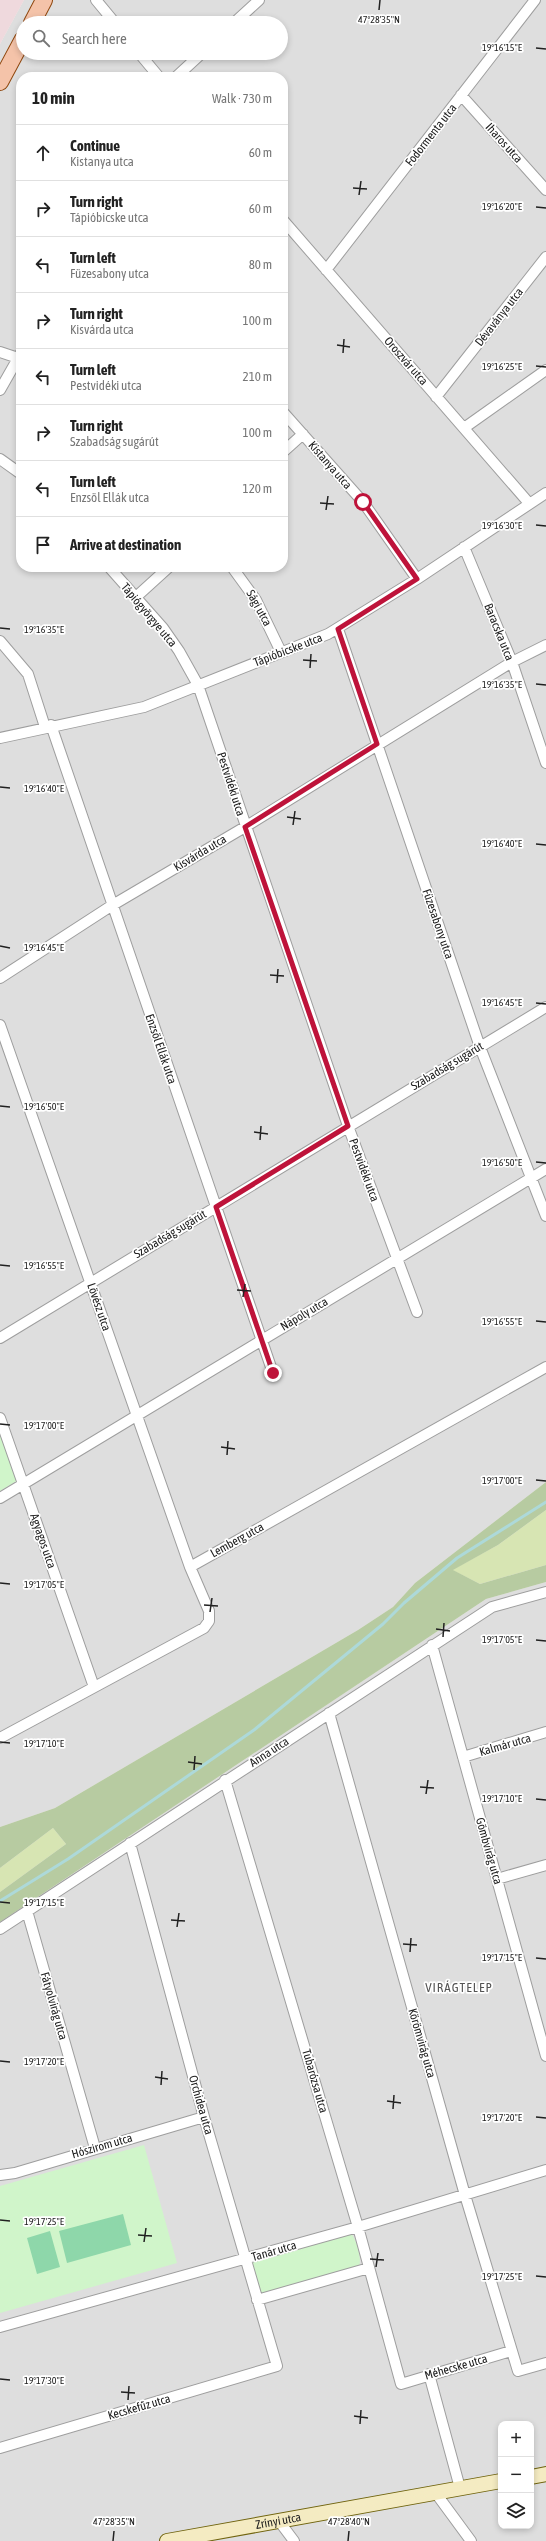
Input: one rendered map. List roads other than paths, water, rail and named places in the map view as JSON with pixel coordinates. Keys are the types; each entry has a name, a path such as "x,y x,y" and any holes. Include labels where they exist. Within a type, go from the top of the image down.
{"main road":[{"path":"36,16 44,0"},
{"path":"0,82 16,52"},
{"path":"534,2476 546,2474"},
{"name":"Zrínyi utca","path":"167,2541 498,2482"}],"street":[{"path":"96,0 109,16"},
{"path":"242,16 259,0"},
{"name":"Fodormenta utca","path":"326,270 535,0"},
{"path":"145,60 155,72"},
{"path":"181,72 194,60"},
{"name":"Iharos utca","path":"462,95 546,190"},
{"name":"Oroszvár utca","path":"288,226 528,502"},
{"name":"Dévaványa utca","path":"436,397 546,257"},
{"path":"0,352 16,356"},
{"path":"0,390 16,364"},
{"path":"464,428 546,370"},
{"name":"Kistanya utca","path":"288,418 363,502 417,579"},
{"path":"288,447 302,434"},
{"path":"0,459 16,470"},
{"name":"Tápióbicske utca","path":"0,738 48,726 126,712 338,629 417,579 528,502 546,493"},
{"name":"Baracska utca","path":"464,547 512,662 546,763"},
{"name":"Tápiógyörgye utca","path":"114,572 180,651 198,685"},
{"path":"136,597 164,572"},
{"name":"Sági utca","path":"236,572 256,600 280,652"},
{"name":"Füzesabony utca","path":"338,629 480,1047 546,1216"},
{"name":"Enzsöl Ellák utca","path":"0,641 28,674 48,726 273,1373"},
{"name":"Kisvárda utca","path":"0,978 111,906 245,827 377,744 512,662 546,645"},
{"name":"Pestvidéki utca","path":"198,685 245,827 348,1126 396,1259 417,1312"},
{"name":"Szabadság sugárút","path":"0,1338 546,1007"},
{"name":"Lövész utca","path":"0,1025 190,1567"},
{"name":"Nápoly utca","path":"0,1498 546,1169"},
{"name":"Lemberg utca","path":"190,1567 546,1367"},
{"name":"Agyagos utca","path":"0,1418 94,1687"},
{"path":"0,1738 204,1628 209,1621 209,1610 190,1567"},
{"name":"Anna utca","path":"0,1929 225,1780 492,1607 546,1592"},
{"name":"Gömbvirág utca","path":"432,1645 546,2056"},
{"name":"Körömvirág utca","path":"329,1713 465,2195 518,2371 546,2363"},
{"name":"Kalmár utca","path":"463,1757 546,1732"},
{"name":"Tubarózsa utca","path":"225,1780 358,2227 401,2384"},
{"name":"Orchidea utca","path":"130,1843 204,2117 277,2366"},
{"path":"498,1879 546,1865"},
{"name":"Fátyolvirág utca","path":"27,1911 95,2148"},
{"path":"536,2020 546,2017"},
{"name":"Hószirom utca","path":"0,2175 15,2173 95,2148 204,2117"},
{"name":"Tanár utca","path":"0,2327 358,2227 546,2170"},
{"path":"257,2300 368,2268"},
{"name":"Méhecske utca","path":"401,2384 429,2374 511,2350"},
{"name":"Kecskefűz utca","path":"0,2448 277,2366"},
{"path":"429,2374 460,2488"},
{"path":"435,2492 471,2541"},
{"path":"279,2521 294,2541"}],"waterway":[{"path":"0,1901 68,1859 254,1730 383,1624 404,1603 457,1558 546,1502"}],"district":[{"name":"VIRÁGTELEP","path":"459,1987"}]}
